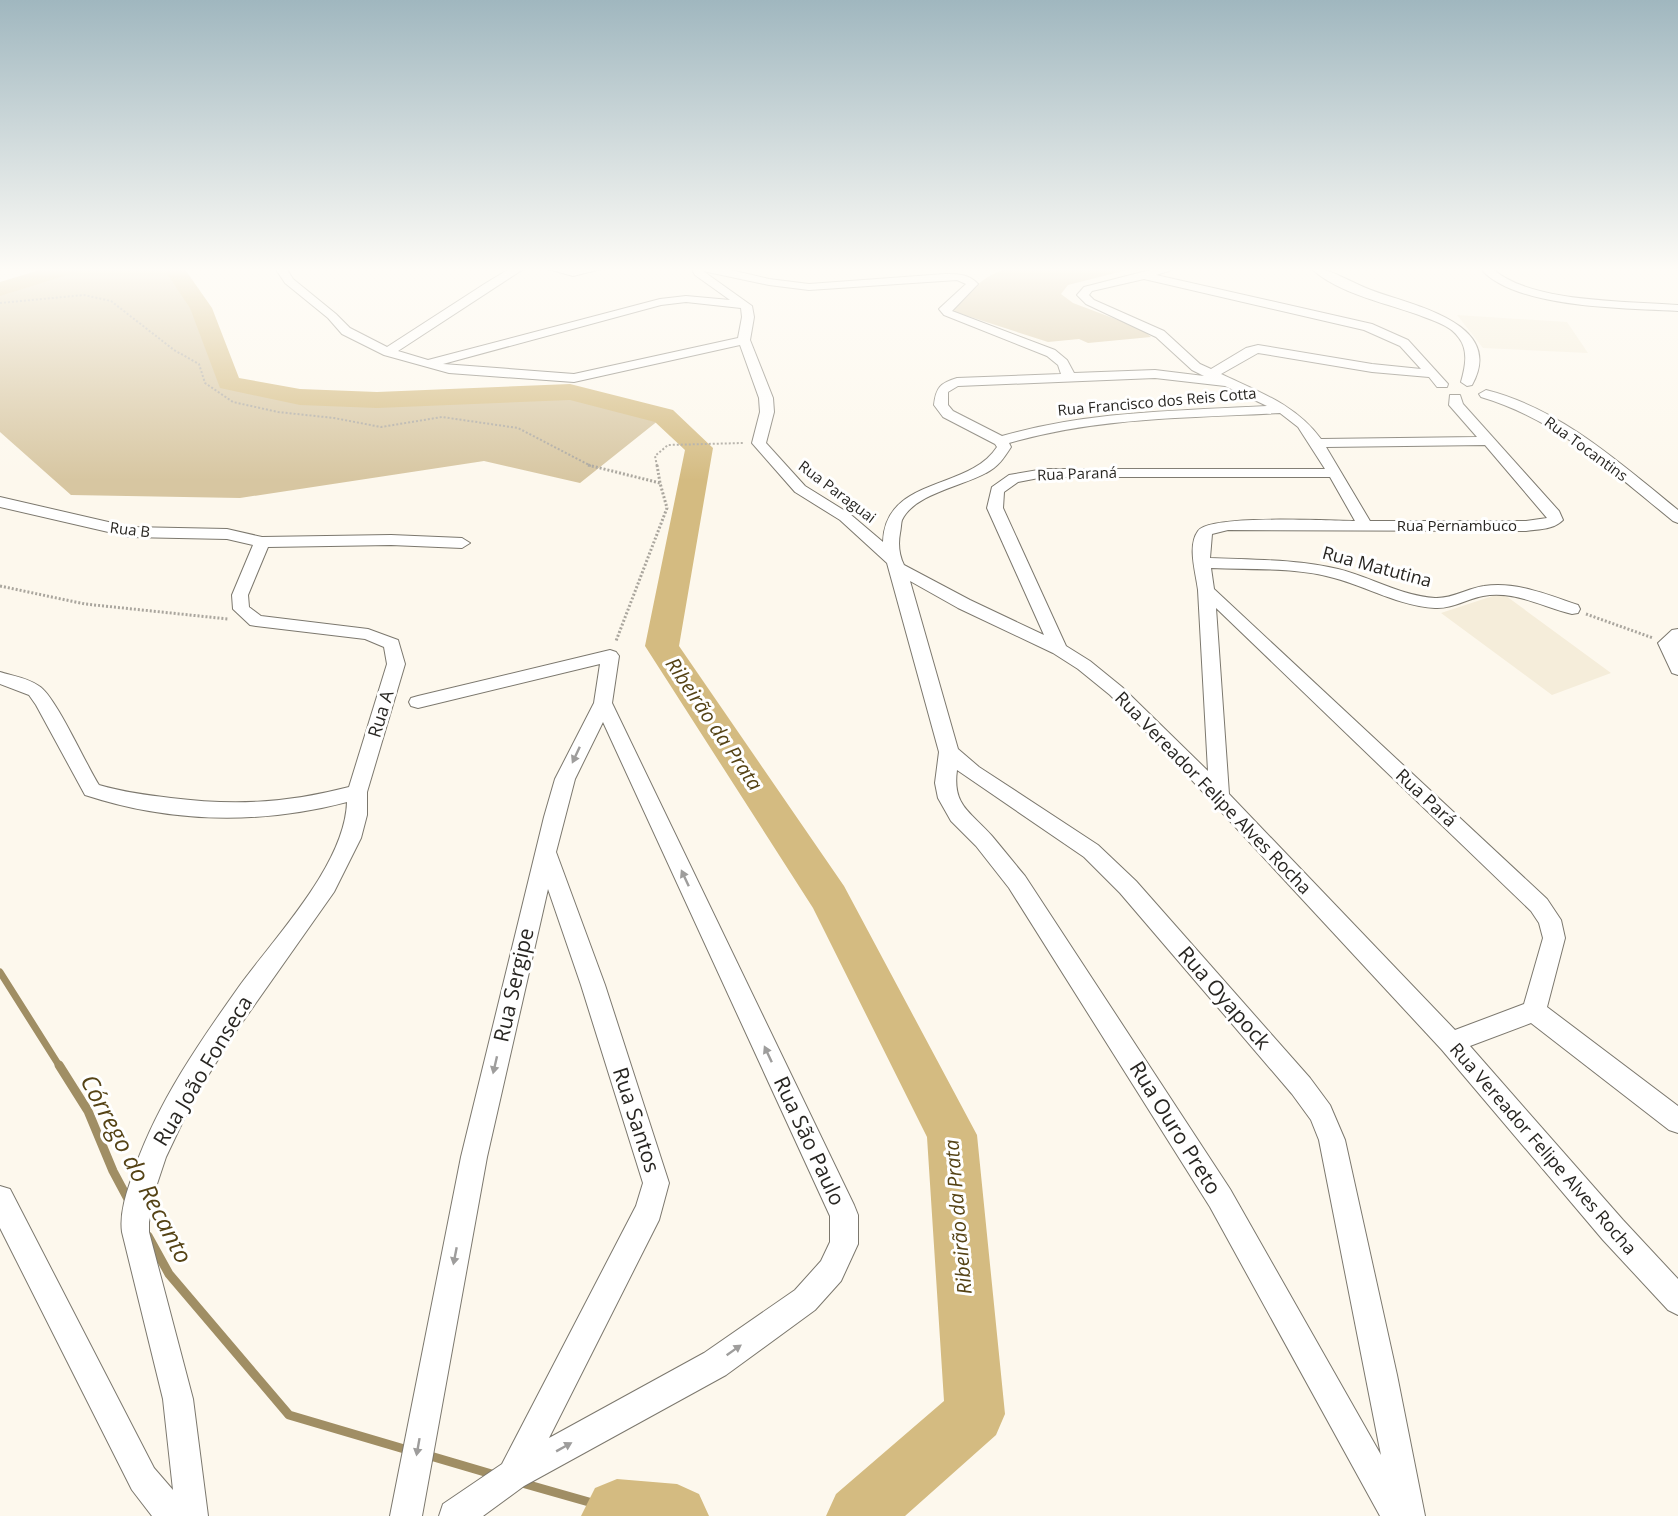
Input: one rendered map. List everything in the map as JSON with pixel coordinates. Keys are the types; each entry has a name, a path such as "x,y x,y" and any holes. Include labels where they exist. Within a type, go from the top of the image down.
{"street":[{"path":"361,339 388,352 426,364 484,372 574,378 744,340"},
{"path":"388,352 408,339"},
{"path":"426,364 521,339"},
{"path":"1014,339 1051,353 1062,360 1067,368 1068,376"},
{"path":"1167,339 1188,360 1210,375 1282,408 1304,424 1365,525"},
{"path":"1210,375 1250,351 1258,349 1438,379 1467,382 1481,387 1471,398 1444,392 1438,379 1404,343 1394,339"},
{"path":"1466,339 1472,359 1467,382"},
{"name":"Rua Paraguai","path":"744,340 766,398 767,412 759,443 800,489 852,522 895,564"},
{"path":"949,752 895,564 891,530 894,519 910,502 987,466 1002,456 1004,447 1000,441 948,414 941,405 942,391 957,382 1068,376 1155,374 1226,382"},
{"name":"Rua Pernambuco","path":"1202,563 1202,536 1214,527 1228,525 1526,526 1548,524 1555,520 1554,514 1456,405 1471,398"},
{"name":"Rua Tocantins","path":"1471,398 1535,412 1553,423 1678,518"},
{"name":"Rua Francisco dos Reis Cotta","path":"1000,441 1031,430 1070,424 1282,408"},
{"path":"1317,443 1489,441"},
{"name":"Rua Paraná","path":"1059,649 995,508 997,490 1014,478 1044,473 1334,472"},
{"name":"Rua B","path":"0,502 130,532 227,534 262,542"},
{"path":"256,621 241,609 240,595 262,542 391,540 462,543"},
{"path":"1202,563 1206,590 1219,796"},
{"name":"Rua Matutina","path":"1202,563 1324,571 1356,578 1416,600 1436,603 1454,602 1482,591 1502,590 1528,595 1572,609"},
{"name":"Rua Vereador Felipe Alves Rocha","path":"895,564 964,604 1059,649 1084,665 1116,692 1219,796 1450,1042 1612,1230 1678,1300"},
{"name":"Rua Pará","path":"1206,590 1539,905 1550,920 1554,938 1534,1011"},
{"name":"Rua A","path":"256,621 368,634 392,644 396,664 357,792"},
{"path":"1673,639 1672,658 1678,669"},
{"path":"418,702 610,656"},
{"name":"Rua Sergipe","path":"406,1516 474,1157 546,852 564,779 603,703 610,656"},
{"path":"0,678 21,684 35,692 44,702 92,790 123,800 206,810 260,811 308,805 357,792"},
{"name":"Rua São Paulo","path":"455,1516 513,1475 715,1364 805,1300 831,1271 844,1244 844,1215 603,703"},
{"name":"Rua Ouro Preto","path":"949,752 945,783 948,798 958,816 983,840 1017,882 1220,1198 1398,1516"},
{"name":"Rua Oyapock","path":"949,752 981,778 1091,851 1128,887 1321,1113 1332,1140 1382,1375 1409,1516"},
{"name":"Rua João Fonseca","path":"192,1516 178,1400 135,1224 151,1157 179,1102 264,970 318,896 337,864 354,828 358,805 357,792"},
{"name":"Rua Santos","path":"513,1475 649,1210 656,1183 593,985 546,852"},
{"path":"1450,1042 1534,1011 1678,1121"},
{"path":"0,1199 143,1479 174,1516"}],"path":[{"path":"160,339 199,364 205,383 233,402 278,412 334,418 381,427 442,417 518,428 591,466 660,483"},
{"path":"610,656 667,508 655,456 668,445 726,443"},
{"path":"0,586 45,598 116,610 256,621"},
{"path":"1572,609 1673,639"}],"shaded area":[{"path":"0,339 212,339 229,383 300,397 377,400 570,392 664,416 580,483 484,461 240,498 71,495 0,432"},
{"path":"1038,339 1133,339 1088,343 1079,339 1048,342"},
{"path":"1476,339 1578,339 1588,353 1483,348"},
{"path":"1502,593 1611,673 1552,695 1441,613"}],"waterway":[{"name":"Ribeirão da Prata","path":"212,339 229,383 300,397 377,400 570,392 664,416 699,448 662,646 829,898 952,1135 975,1414 858,1516"},
{"name":"Córrego do Recanto","path":"0,972 60,1067"},
{"name":"Córrego do Recanto","path":"59,1065 88,1111 113,1171 129,1201"},
{"name":"Córrego do Recanto","path":"148,1236 169,1274 289,1415 411,1451"},
{"name":"Córrego do Recanto","path":"427,1455 495,1475"},
{"name":"Córrego do Recanto","path":"522,1483 617,1510"},
{"name":"Ribeirão da Prata","path":"613,1516 617,1510 677,1516"}]}
